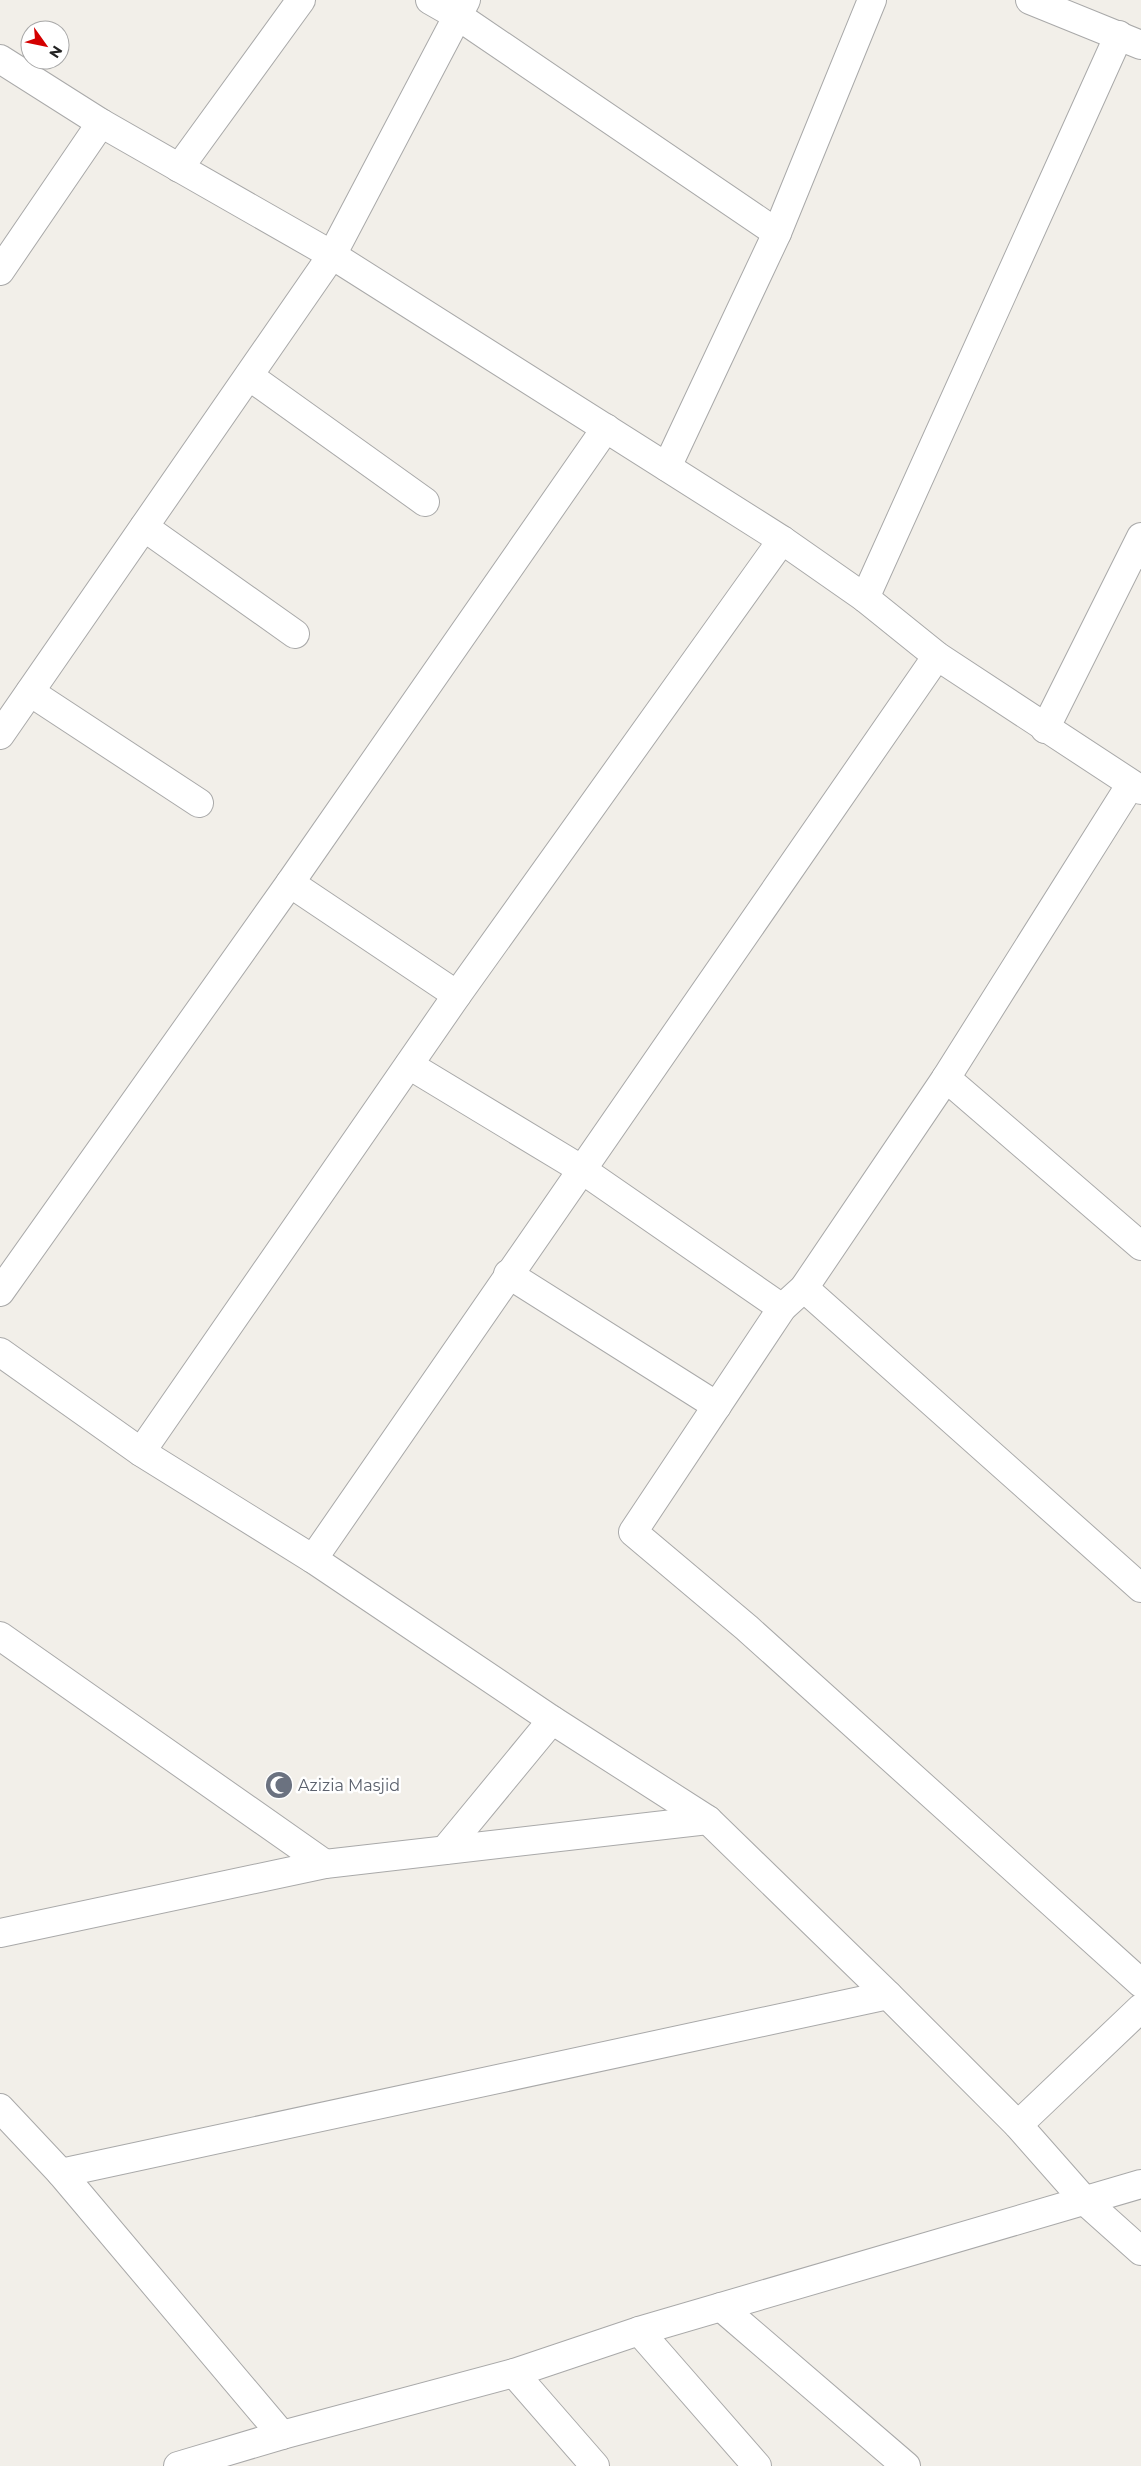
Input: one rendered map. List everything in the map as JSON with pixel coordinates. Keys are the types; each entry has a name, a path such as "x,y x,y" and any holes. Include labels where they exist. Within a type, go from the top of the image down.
{"street":[{"path":"179,168 301,0"},
{"path":"430,0 462,8 776,233"},
{"path":"667,467 776,233 872,0"},
{"path":"865,598 1130,40 1030,0"},
{"path":"0,735 332,255 462,8"},
{"path":"0,59 101,123 332,255 782,540 865,598 937,656 1045,729 1136,787 946,1078 804,1288 782,1308 633,1532 747,1628 1141,1983"},
{"path":"0,271 101,123"},
{"path":"249,376 425,502"},
{"path":"0,1292 290,883 606,428"},
{"path":"144,527 295,634"},
{"path":"1045,729 1141,537"},
{"path":"141,1452 457,995 782,540"},
{"path":"313,1559 508,1274 937,656"},
{"path":"30,692 199,802"},
{"path":"290,883 457,995"},
{"path":"409,1065 581,1169 782,1308"},
{"path":"946,1078 1141,1246"},
{"path":"508,1274 717,1406"},
{"path":"804,1288 1141,1588"},
{"path":"0,1352 141,1452 313,1559 552,1720 708,1820 1018,2125 1085,2201 1141,2251"},
{"path":"4,1642 325,1864"},
{"path":"446,1850 552,1720"},
{"path":"0,1933 325,1864 708,1820"},
{"path":"62,2173 888,1995"},
{"path":"1018,2125 1141,2008"},
{"path":"0,2108 62,2173 282,2435"},
{"path":"192,2465 282,2435 514,2372 639,2330 1141,2184"},
{"path":"721,2307 906,2466"},
{"path":"639,2330 757,2466"},
{"path":"514,2372 595,2466"}],"place":[{"name":"Azizia Masjid","path":"279,1785"}]}
